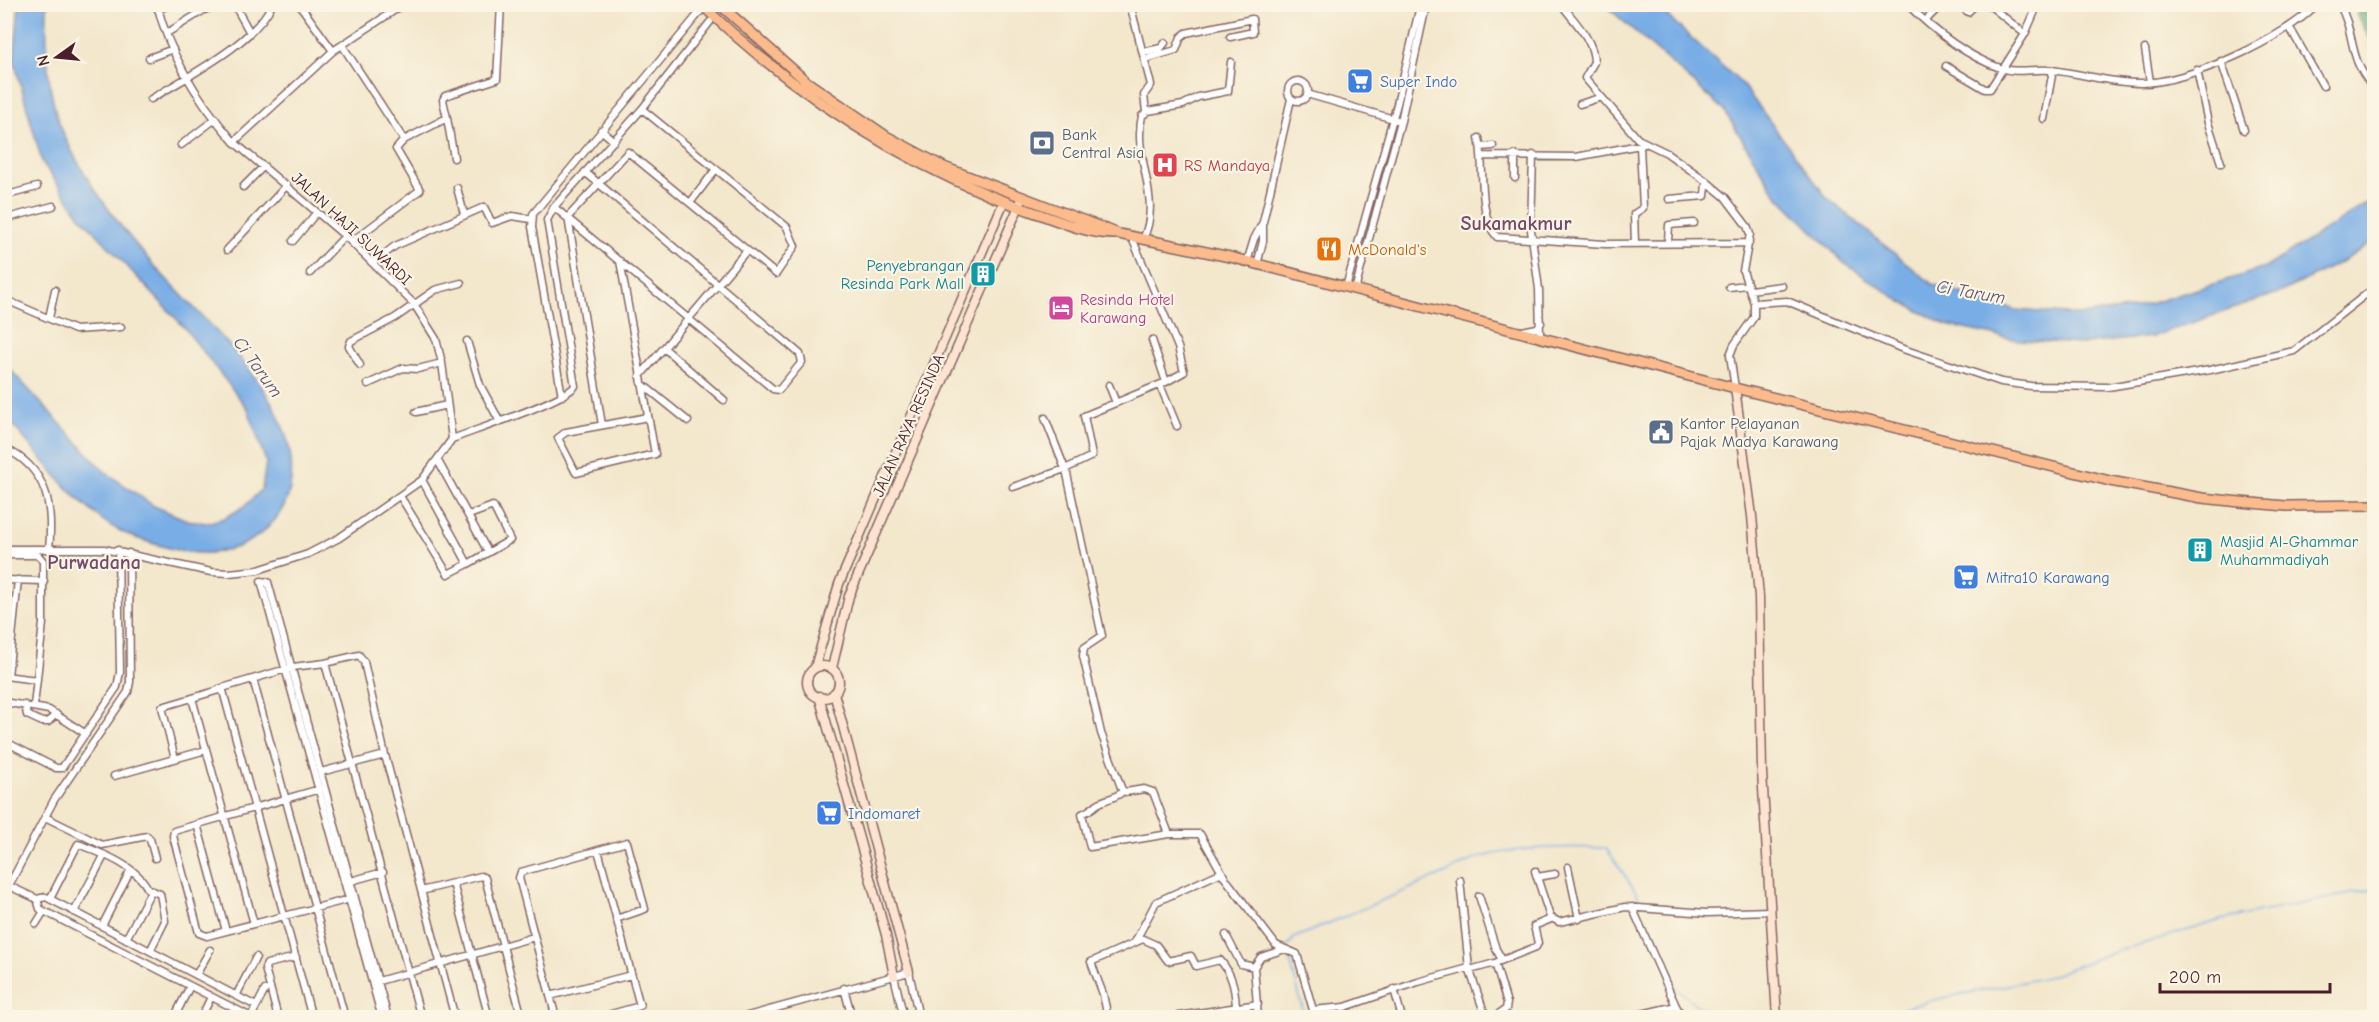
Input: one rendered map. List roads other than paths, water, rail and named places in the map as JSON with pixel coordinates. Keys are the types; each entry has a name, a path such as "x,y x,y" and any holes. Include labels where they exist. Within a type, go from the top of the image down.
{"main road":[{"path":"719,4 807,82 878,131 944,167 1119,234"},
{"path":"700,8 799,88 865,134 928,169 1020,208 1087,231 1119,234 1252,263 1735,388 2110,481 2202,498 2286,506 2374,505"}],"street":[{"path":"158,7 170,4"},
{"path":"167,33 204,10 220,4"},
{"path":"234,4 249,32"},
{"path":"151,99 235,46 267,14 272,4"},
{"path":"299,4 333,51"},
{"path":"234,142 333,51 404,4"},
{"path":"454,158 443,100 445,96 497,79 497,34 501,4"},
{"path":"1130,4 1151,86 1144,95 1146,112 1141,119 1141,139 1151,217 1143,239"},
{"path":"1561,4 1581,31 1591,50 1594,62 1585,78 1599,98 1642,145 1643,208 1634,214 1635,243"},
{"path":"1907,4 1965,52 2002,69 2053,70 2102,80 2150,82 2197,70 2268,42 2290,28 2317,4"},
{"path":"1925,21 1942,4"},
{"path":"1958,4 1968,12 1976,4"},
{"path":"1988,4 2025,34"},
{"path":"2339,4 2344,12 2355,62 2374,88"},
{"path":"1350,289 1397,120 1423,5"},
{"name":"JALAN HAJI SUWARDI","path":"158,7 173,49 214,120 234,142 287,185 374,262 414,304 434,334 442,363 452,440"},
{"path":"562,396 531,219 542,200 700,8"},
{"path":"1946,66 1989,90 2025,34 2036,9"},
{"path":"1144,56 1176,50 1181,37 1186,33 1252,19 1253,32 1230,37"},
{"path":"4,549 118,550 210,572 258,570 308,554 339,538 422,480 452,440 572,391 575,380 547,220 554,207 642,108 710,22"},
{"path":"2290,28 2323,86"},
{"path":"1144,56 1161,48 1165,43"},
{"path":"342,45 404,140"},
{"path":"149,57 173,49"},
{"path":"2145,49 2150,82"},
{"path":"2221,61 2244,130"},
{"path":"1146,112 1180,106 1194,98 1228,91 1231,62"},
{"path":"2044,118 2053,70"},
{"path":"2197,70 2208,123 2221,163"},
{"path":"1252,263 1263,241 1263,222 1291,99 1288,93 1289,86 1294,81 1302,82 1307,86 1307,94 1301,101 1291,99"},
{"path":"1307,94 1397,120"},
{"path":"1580,104 1599,98"},
{"path":"568,217 628,152 776,274 794,251 795,240 787,227 642,108"},
{"path":"351,242 420,190 396,149 404,140 447,118"},
{"path":"181,145 214,120"},
{"path":"601,130 614,141"},
{"path":"1479,138 1483,156 1484,199 1493,232 1497,237 1533,241 1749,243"},
{"path":"1483,156 1576,157 1642,145 1667,153 1706,181 1744,220 1750,234 1743,264 1754,303 1753,322 1734,345 1730,356 1752,516 1759,597 1762,772 1777,1017"},
{"path":"1481,147 1494,146"},
{"path":"1515,155 1515,178"},
{"path":"1533,155 1531,203 1542,322 1540,337"},
{"path":"243,187 264,166"},
{"path":"690,203 716,169"},
{"path":"554,207 690,317 773,389 779,390 788,381 802,362 800,354 585,172"},
{"path":"1669,199 1704,197 1706,181"},
{"path":"227,249 287,185"},
{"path":"4,196 37,187"},
{"path":"457,188 464,214"},
{"name":"JALAN RAYA RESINDA","path":"832,668 847,603 1023,197"},
{"path":"4,219 53,206"},
{"name":"JALAN RAYA RESINDA","path":"815,667 838,584 1002,206"},
{"path":"374,262 395,246 484,207 492,223 512,216 531,219"},
{"path":"293,241 317,212"},
{"path":"568,217 602,425"},
{"path":"1252,263 1254,239 1263,222"},
{"path":"1668,242 1670,224 1694,223"},
{"path":"310,273 345,236"},
{"path":"1013,487 1089,458 1093,453 1083,422 1084,416 1178,377 1185,367 1132,237"},
{"path":"641,379 664,348 747,250"},
{"path":"620,260 655,454 575,472 558,436 566,432 648,417"},
{"path":"360,365 349,343 435,290 461,283"},
{"path":"1730,287 1782,286"},
{"path":"1754,303 1787,301 1903,349 2001,382 2031,386 2108,387 2222,367 2294,351 2374,288"},
{"path":"49,318 55,290"},
{"path":"4,299 75,330 121,327"},
{"path":"1518,331 1538,328 1542,322"},
{"path":"945,340 959,346"},
{"path":"1152,340 1177,426"},
{"path":"467,341 480,385 499,420"},
{"path":"664,348 724,400"},
{"path":"368,384 403,368 418,369 442,363"},
{"path":"641,379 688,421"},
{"path":"1109,385 1116,403"},
{"path":"416,412 447,405"},
{"path":"1045,417 1065,469 1102,634 1101,638 1084,648 1083,656 1101,733 1123,791"},
{"path":"4,448 33,469 47,489 52,520 49,550"},
{"path":"438,461 488,552"},
{"path":"422,480 468,564"},
{"path":"400,496 447,573 451,575 510,540 495,508 489,506 469,515"},
{"path":"867,517 881,523"},
{"path":"4,741 59,768 65,766 119,680 118,550"},
{"path":"4,895 45,817 128,692 130,682 129,553"},
{"path":"4,555 41,556 44,581 34,706"},
{"path":"4,580 44,581"},
{"path":"18,580 6,676 37,680"},
{"path":"351,894 351,881 321,772 290,668 261,581 268,582 290,668 320,789 375,982 382,1017"},
{"path":"174,759 162,707 290,668 325,663 354,655 363,658 455,1017"},
{"path":"325,663 421,1017"},
{"path":"834,693 827,697 810,692 807,687 808,675 815,667 824,665 832,668 839,680 834,693 920,1017"},
{"path":"253,679 345,1017"},
{"path":"219,690 224,694 312,1017"},
{"path":"819,696 886,935 904,1017"},
{"path":"192,698 254,924"},
{"path":"4,702 34,706 56,714 86,734"},
{"path":"25,705 27,715 42,722 48,722 56,714"},
{"path":"114,776 206,750"},
{"path":"321,772 386,755"},
{"path":"320,789 176,829 173,836 196,922 201,936 226,932 316,908 351,894"},
{"path":"1168,834 1153,792 1144,789 1123,791 1116,798 1095,805 1091,811 1082,814 1090,847 1168,834 1200,834 1222,873 1276,945 1298,957 1312,1008 1315,1011 1345,1007 1394,989 1498,961 1536,947 1538,943 1533,926 1551,919 1558,922 1579,919 1635,907 1707,913 1770,911"},
{"path":"45,817 102,845 147,836 155,858"},
{"path":"197,824 226,932"},
{"path":"556,1017 519,878 521,872 627,842 645,911 616,919"},
{"path":"50,899 78,844 104,856 142,877 151,891 159,894 165,921 150,951"},
{"path":"597,1017 640,1006 598,850"},
{"path":"74,912 104,856"},
{"path":"1568,867 1579,919"},
{"path":"102,926 130,870"},
{"path":"351,881 383,872"},
{"path":"1136,940 1150,908 1156,902 1222,873"},
{"path":"1551,919 1536,874 1555,874"},
{"path":"421,891 481,876 485,878 522,1017"},
{"path":"1460,880 1469,969 1486,1017"},
{"path":"453,883 489,1017"},
{"path":"9,886 37,899 42,897 50,899 256,1006"},
{"path":"126,939 151,891"},
{"path":"1479,896 1496,949 1507,1003 1506,1009 1492,1017"},
{"path":"37,899 37,905 44,911 251,1017 265,990"},
{"path":"1635,907 1676,1006 1683,1017"},
{"path":"36,924 44,911"},
{"path":"1226,935 1241,964 1254,967"},
{"path":"375,982 534,937"},
{"path":"1108,1017 1103,994 1091,962 1136,940 1152,942 1168,961 1191,956 1196,966 1220,960 1230,973 1235,989 1236,1006"},
{"path":"196,975 210,950"},
{"path":"1258,1017 1254,967 1261,957 1288,950"},
{"path":"236,996 256,957"},
{"path":"278,1017 265,968 267,964 296,957"},
{"path":"740,1017 909,972"},
{"path":"550,996 631,975"},
{"path":"375,982 388,1017"},
{"path":"174,1017 190,986"},
{"path":"844,988 852,1017"},
{"path":"1394,989 1402,1017"},
{"path":"201,1017 211,997"},
{"path":"1165,1017 1258,1004"},
{"path":"1629,1017 1676,1006"}],"water":[{"path":"19,5 47,5 48,60 53,103 64,134 84,173 137,246 248,367 269,398 284,430 291,463 288,496 285,504 268,527 253,539 237,547 211,553 186,552 135,538 119,530 104,521 77,498 5,416 5,364 104,471 154,506 187,520 206,523 225,518 245,506 262,489 266,462 248,409 183,326 80,216 42,162 14,61"},
{"path":"1605,5 1655,5 1742,84 1827,198 1932,284 2016,310 2078,315 2136,308 2265,268 2374,199 2374,240 2347,259 2281,292 2151,337 2082,344 2017,340 1946,325 1902,302 1844,263 1776,194 1724,110"}],"waterway":[{"path":"1287,947 1294,938 1466,863 1484,856 1526,849 1606,848 1638,895 1636,905"},
{"path":"1871,1018 1933,1000 2048,977 2105,955 2221,920 2374,889"},
{"path":"1288,952 1305,1018"},
{"path":"1666,978 1696,1005 1721,1018"}],"place":[{"name":"Super Indo","path":"1360,81"},
{"name":"Bank Central Asia","path":"1042,143"},
{"name":"RS Mandaya","path":"1165,165"},
{"name":"McDonald's","path":"1329,249"},
{"name":"Penyebrangan Resinda Park Mall","path":"983,274"},
{"name":"Resinda Hotel Karawang","path":"1061,308"},
{"name":"Kantor Pelayanan Pajak Madya Karawang","path":"1661,432"},
{"name":"Masjid Al-Ghammar Muhammadiyah","path":"2200,550"},
{"name":"Mitra10 Karawang","path":"1966,577"},
{"name":"Indomaret","path":"829,813"}],"district":[{"name":"Sukamakmur","path":"1516,223"},
{"name":"Purwadana","path":"94,562"}],"water label":[{"name":"Ci Tarum","path":"1971,292"},
{"name":"Ci Tarum","path":"258,367"}]}
